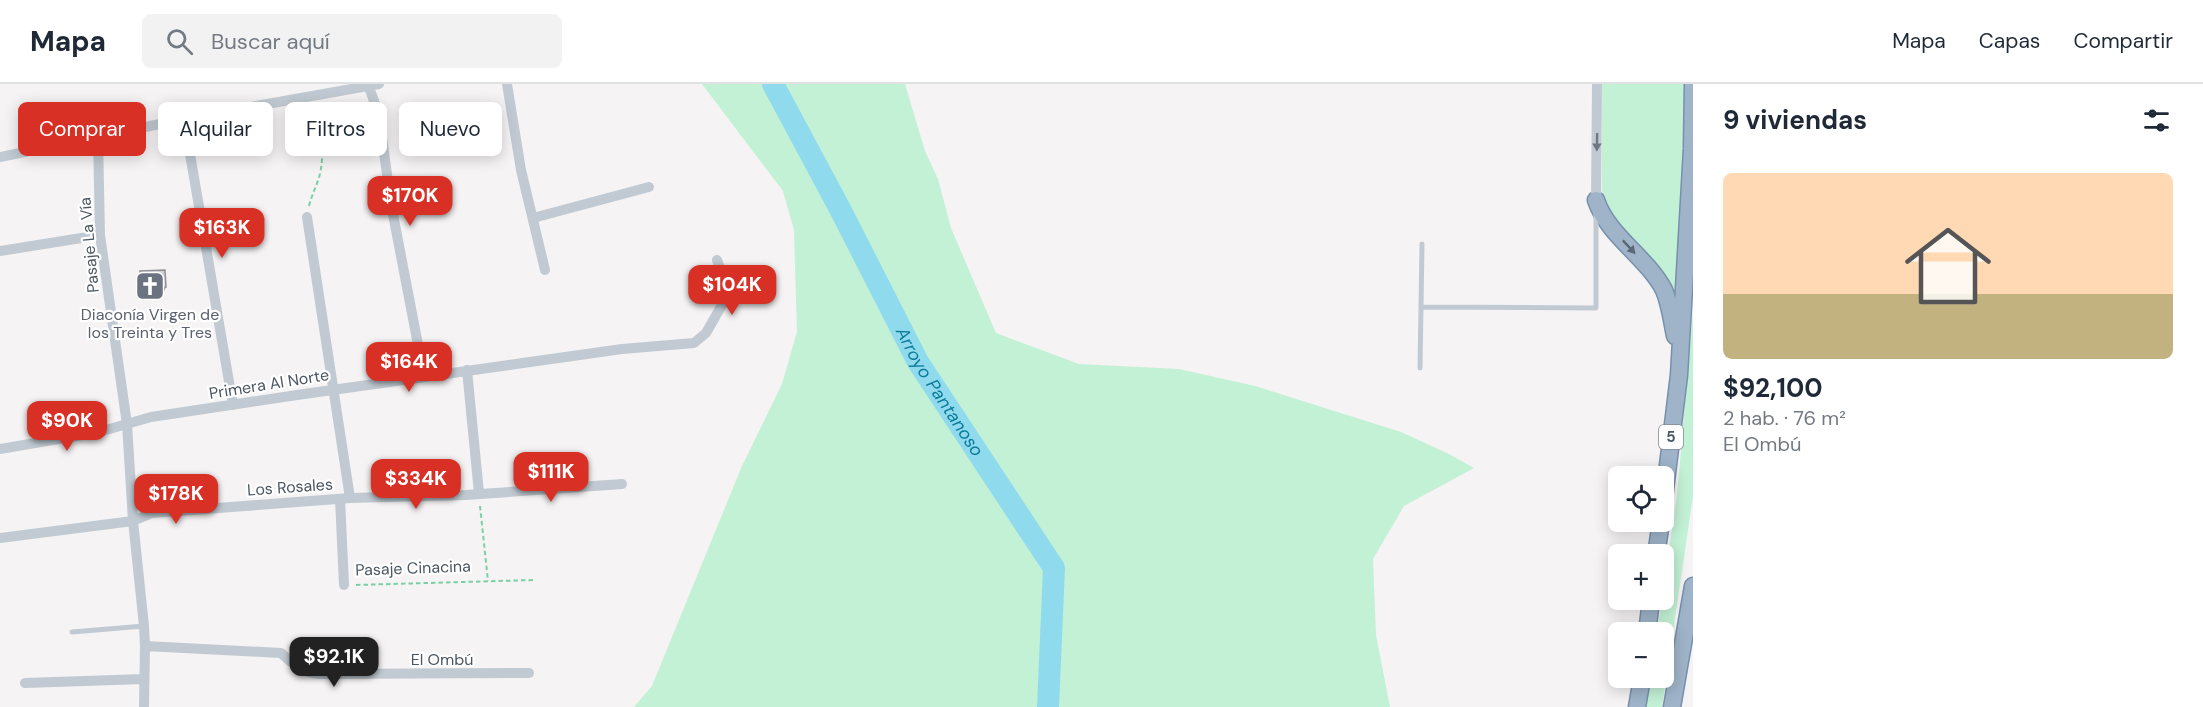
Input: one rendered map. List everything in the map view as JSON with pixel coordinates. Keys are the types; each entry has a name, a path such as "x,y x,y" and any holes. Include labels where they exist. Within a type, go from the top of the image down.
{"highway":[{"name":"5","path":"1668,466 1679,375 1692,149 1693,84"},
{"path":"1596,200 1601,214 1635,252 1664,290 1676,340 1679,375"},
{"path":"1672,707 1693,586"},
{"path":"1636,707 1639,688"}],"street":[{"path":"507,84 521,170 545,270"},
{"path":"1596,200 1597,84"},
{"path":"273,103 374,85 392,204 424,376"},
{"path":"0,157 18,154"},
{"name":"Pasaje La Vía","path":"98,156 100,235 127,424 133,521 146,646 144,707"},
{"path":"189,156 233,405"},
{"path":"532,218 649,187"},
{"name":"Pasaje Cinacina","path":"307,217 334,389 345,498 344,585"},
{"path":"0,251 100,235"},
{"name":"Primera Al Norte","path":"0,449 99,432 152,417 334,389 622,349 687,345 700,340 722,305 723,277 717,260"},
{"path":"467,370 479,493"},
{"name":"Los Rosales","path":"0,538 133,521 152,513 345,498 622,484"},
{"name":"El Ombú","path":"146,646 281,653 306,673 319,674 529,674"},
{"path":"25,683 144,679"}],"lane":[{"path":"1421,307 1596,308 1596,200"},
{"path":"1420,368 1422,244"},
{"path":"72,632 144,626"}],"path":[{"path":"307,217 322,164 316,96"},
{"path":"479,493 488,581"},
{"name":"Pasaje Cinacina","path":"344,585 534,580"}],"green space":[{"path":"702,84 905,84 925,151 938,179 951,228 996,333 1079,364 1179,369 1255,386 1401,432 1474,468 1404,506 1373,559 1376,635 1390,707 634,707 652,686 742,466 782,384 797,332 794,230 783,191"},
{"path":"1602,84 1685,84 1685,137 1677,300 1674,301 1655,266 1638,244 1616,222 1602,191"},
{"path":"1693,312 1693,496 1674,625 1674,622 1659,622 1660,610 1674,610 1674,544 1670,544 1672,532 1674,532"},
{"path":"1648,688 1665,688 1662,707 1645,707"}],"building":[{"path":"165,270 166,287 140,288 140,271"}],"waterway":[{"name":"Arroyo Pantanoso","path":"773,84 918,362 1054,568 1048,707"}],"place":[{"name":"Diaconía Virgen de los Treinta y Tres","path":"150,286"}]}
